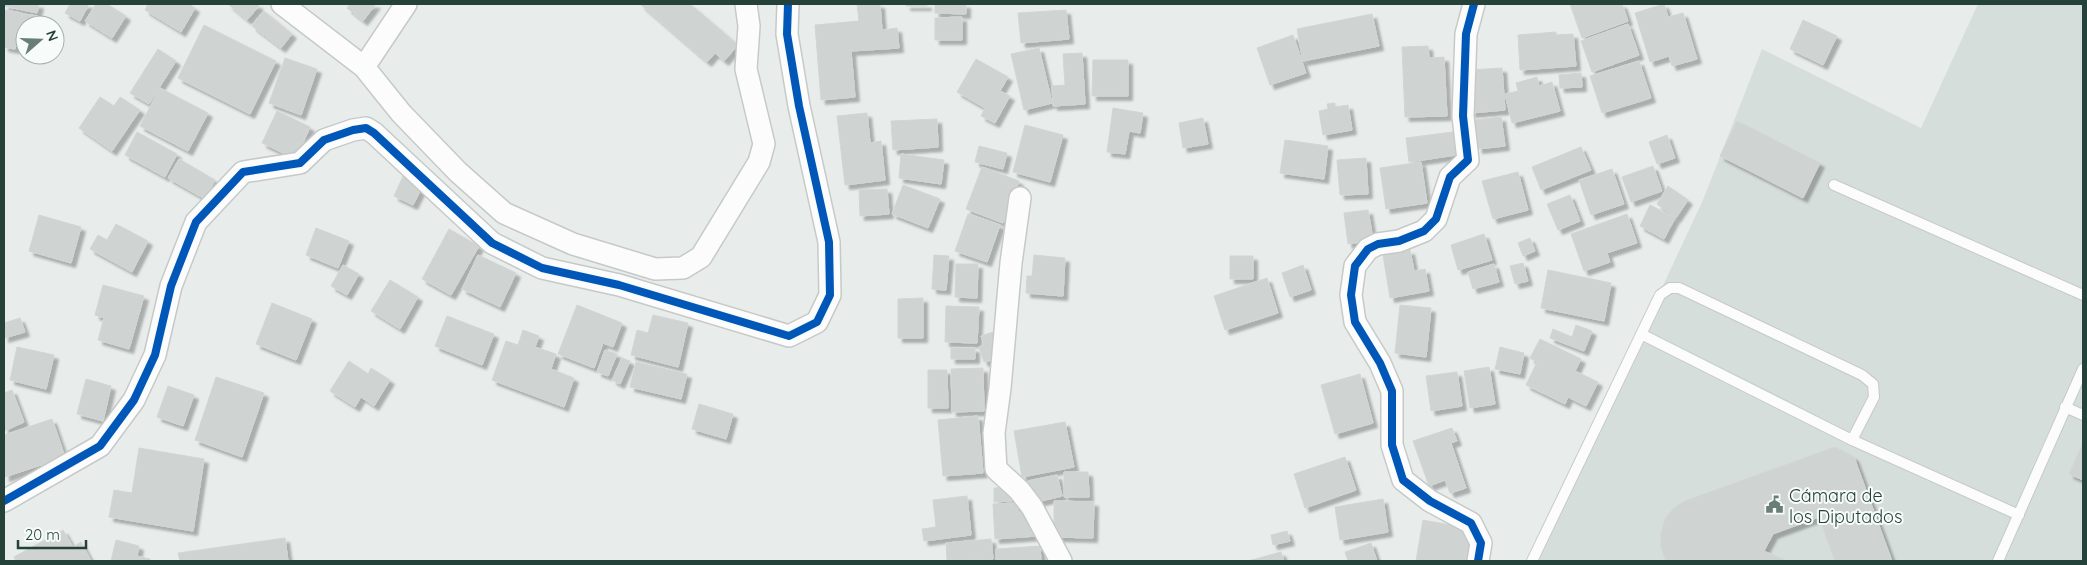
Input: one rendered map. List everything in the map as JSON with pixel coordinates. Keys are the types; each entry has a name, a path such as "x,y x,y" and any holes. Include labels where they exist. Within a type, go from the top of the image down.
{"street":[{"path":"282,4 364,67 401,113 458,172 504,213 573,244 656,269 683,268 701,257 759,162 764,144 746,69 749,26 746,4"},
{"path":"364,67 406,4"},
{"path":"4,501 100,446 134,400 155,354 171,286 196,222 243,172 300,162 324,140 360,128 366,128 374,132 492,243 542,268 619,285 789,336 817,322 830,295 829,242 799,106 787,34 788,4"},
{"path":"1474,4 1466,34 1462,116 1468,160 1450,177 1436,219 1424,231 1399,242 1378,244 1368,249 1355,266 1351,294 1355,322 1380,363 1392,391 1392,445 1403,480 1430,501 1471,523 1481,543 1478,561"},
{"path":"1020,198 1011,263 994,433 996,469 1019,490 1032,508 1061,561"}],"lane":[{"path":"1834,185 2083,295"},
{"path":"1532,561 1660,295 1670,288 1679,288 1862,375 1873,384 1874,397 1852,440"},
{"path":"1641,334 1852,440 2019,515"},
{"path":"1998,561 2083,369"},
{"path":"2065,407 2083,415"}],"shaded area":[{"path":"1978,4 2083,4 2083,561 1534,561 1703,200 1762,49 1921,128"}],"building":[{"path":"4,4 39,4 37,13 4,6"},
{"path":"70,4 89,4 80,21 65,13"},
{"path":"96,4 107,4 126,16 112,38 85,21"},
{"path":"148,4 189,4 195,8 181,32 145,10"},
{"path":"228,4 257,4 259,6 247,20"},
{"path":"350,4 376,4 363,21 347,8"},
{"path":"640,4 690,4 738,45 724,61 715,53 707,62"},
{"path":"857,4 880,4 882,30 897,28 899,48 851,51 855,97 821,100 815,25 859,21"},
{"path":"906,4 927,4 927,6 906,6"},
{"path":"935,4 966,4 966,14 935,13"},
{"path":"1570,4 1622,4 1628,21 1582,38"},
{"path":"1664,4 1668,17 1683,13 1697,59 1672,66 1669,56 1650,62 1635,13"},
{"path":"4,10 22,13 22,15 15,15 15,49 4,47"},
{"path":"1066,10 1069,39 1021,43 1018,13"},
{"path":"264,11 292,34 281,48 252,26"},
{"path":"1372,14 1379,46 1303,61 1297,29"},
{"path":"962,17 962,40 935,40 935,18"},
{"path":"1803,20 1837,36 1823,65 1790,49"},
{"path":"1628,24 1639,55 1592,72 1581,41"},
{"path":"204,25 276,61 250,114 178,78"},
{"path":"1556,32 1556,35 1573,34 1576,66 1520,70 1518,35"},
{"path":"1293,35 1306,73 1270,85 1257,48"},
{"path":"1428,46 1429,58 1444,57 1447,116 1405,117 1402,47"},
{"path":"1039,48 1052,103 1024,110 1011,54"},
{"path":"158,49 176,61 149,104 130,93"},
{"path":"1082,53 1085,104 1053,106 1052,86 1065,85 1063,54"},
{"path":"285,58 317,69 301,115 269,103"},
{"path":"976,59 1008,77 1000,91 1010,96 995,123 981,116 985,108 957,92"},
{"path":"1093,60 1128,60 1128,96 1092,96"},
{"path":"1639,61 1651,98 1602,113 1590,76"},
{"path":"1502,68 1505,110 1471,113 1469,70"},
{"path":"1581,73 1582,87 1560,88 1559,75"},
{"path":"1537,77 1539,86 1552,82 1560,111 1512,123 1505,94 1518,91 1516,83"},
{"path":"160,88 208,113 188,151 140,126"},
{"path":"100,97 114,106 120,97 140,110 112,151 79,128"},
{"path":"1335,103 1335,107 1348,105 1352,130 1323,135 1319,111 1328,109 1327,104"},
{"path":"1113,108 1143,113 1140,133 1129,131 1125,154 1107,152"},
{"path":"277,111 310,127 296,159 262,143"},
{"path":"867,113 870,143 881,141 885,180 845,185 837,116"},
{"path":"1501,117 1505,146 1478,149 1475,120"},
{"path":"1203,118 1208,144 1183,148 1179,123"},
{"path":"937,119 938,147 893,150 891,121"},
{"path":"1737,121 1820,163 1803,198 1720,156"},
{"path":"1025,125 1063,135 1050,182 1013,172"},
{"path":"1460,131 1463,154 1409,162 1406,138"},
{"path":"137,132 177,154 165,177 125,155"},
{"path":"1667,135 1675,158 1657,164 1649,142"},
{"path":"1285,140 1328,146 1324,179 1280,173"},
{"path":"979,146 1007,153 1003,169 975,162"},
{"path":"1581,147 1591,170 1541,190 1532,167"},
{"path":"901,154 944,160 941,184 899,178"},
{"path":"1366,158 1368,194 1340,195 1337,160"},
{"path":"179,159 215,180 205,199 168,178"},
{"path":"1421,162 1427,203 1386,209 1380,168"},
{"path":"1653,166 1662,191 1631,202 1622,177"},
{"path":"982,167 1019,181 1003,223 966,209"},
{"path":"1612,169 1624,204 1591,215 1579,180"},
{"path":"405,172 425,181 413,205 394,196"},
{"path":"1518,172 1528,210 1493,219 1482,181"},
{"path":"903,185 940,199 928,228 892,214"},
{"path":"1668,186 1688,200 1676,218 1657,204"},
{"path":"887,189 889,214 860,216 859,190"},
{"path":"1570,195 1580,221 1558,230 1547,204"},
{"path":"1650,205 1675,218 1664,239 1640,226"},
{"path":"1368,210 1373,240 1348,244 1344,213"},
{"path":"968,214 1000,225 987,262 955,251"},
{"path":"1627,214 1637,243 1607,253 1610,262 1584,271 1571,234"},
{"path":"39,215 81,227 71,263 29,251"},
{"path":"116,224 148,241 132,272 90,249 98,235 107,240"},
{"path":"316,228 349,241 338,268 306,255"},
{"path":"449,229 479,246 451,295 422,279"},
{"path":"1484,234 1492,260 1458,270 1451,245"},
{"path":"1530,238 1535,251 1523,256 1518,243"},
{"path":"1410,250 1414,271 1425,269 1429,291 1390,298 1383,255"},
{"path":"478,255 516,273 500,307 462,289"},
{"path":"934,255 949,256 946,290 932,289"},
{"path":"1034,255 1065,258 1063,296 1026,293 1027,276 1032,276"},
{"path":"1230,256 1253,256 1253,279 1230,279"},
{"path":"1523,263 1528,281 1515,284 1510,266"},
{"path":"956,264 978,264 977,298 955,297"},
{"path":"1494,264 1499,282 1473,289 1468,272"},
{"path":"343,265 359,274 347,295 331,286"},
{"path":"1303,265 1311,290 1290,297 1282,273"},
{"path":"1548,270 1611,283 1604,321 1541,308"},
{"path":"1267,278 1278,313 1225,330 1214,296"},
{"path":"390,280 418,297 400,329 371,311"},
{"path":"103,285 144,296 129,349 98,340 104,318 95,315"},
{"path":"923,298 923,338 898,338 898,299"},
{"path":"272,303 312,319 296,360 256,344"},
{"path":"577,305 622,323 613,347 603,343 594,368 558,354"},
{"path":"1400,305 1431,308 1426,357 1395,353"},
{"path":"946,306 979,307 977,343 945,342"},
{"path":"653,315 688,323 678,367 631,355 637,330 648,333"},
{"path":"447,316 494,334 482,365 435,346"},
{"path":"20,318 25,332 4,338 4,323"},
{"path":"1576,325 1592,331 1584,351 1550,338 1553,329 1572,337"},
{"path":"523,330 539,336 535,347 556,354 551,369 574,378 564,407 492,380 506,341 518,345"},
{"path":"999,330 1000,358 984,362 979,347 984,345 981,336"},
{"path":"1540,339 1581,359 1575,371 1598,382 1586,406 1568,397 1565,404 1526,385 1537,362 1530,358"},
{"path":"17,347 54,355 46,389 10,380"},
{"path":"1500,347 1524,353 1520,374 1495,369"},
{"path":"951,348 975,348 975,359 951,359"},
{"path":"605,350 617,354 608,376 597,372"},
{"path":"622,358 630,361 620,384 612,380"},
{"path":"349,361 368,374 371,368 390,380 374,406 361,397 355,407 330,391"},
{"path":"636,362 687,374 681,399 630,387"},
{"path":"1489,367 1495,404 1470,408 1464,371"},
{"path":"983,368 984,411 952,412 951,369"},
{"path":"928,370 947,370 948,408 928,408"},
{"path":"1457,372 1462,406 1431,411 1426,376"},
{"path":"1360,374 1373,423 1335,434 1321,385"},
{"path":"216,377 264,393 242,457 195,440"},
{"path":"86,379 111,386 103,421 77,414"},
{"path":"168,386 194,395 183,426 157,417"},
{"path":"12,390 24,422 4,431 4,393"},
{"path":"699,404 733,414 726,439 692,429"},
{"path":"978,416 983,473 943,476 938,420"},
{"path":"52,419 65,457 5,477 4,435"},
{"path":"1065,422 1074,467 1022,477 1014,431"},
{"path":"1452,428 1457,441 1451,443 1466,488 1450,493 1445,480 1429,486 1413,441"},
{"path":"2083,443 2083,480 2069,474"},
{"name":"Cámara de los Diputados","path":"1835,447 1854,457 1892,561 1835,561 1819,517 1773,534 1764,551 1787,561 1666,561 1661,548 1661,533 1665,519 1674,508 1685,501"},
{"path":"139,448 204,459 193,531 109,517 114,490 132,493"},
{"path":"1345,457 1356,490 1305,508 1294,474"},
{"path":"1064,472 1088,472 1089,497 1064,497"},
{"path":"1057,475 1062,496 1033,503 1028,481"},
{"path":"1011,487 1012,501 994,502 994,488"},
{"path":"967,496 971,535 924,541 922,529 936,527 933,500"},
{"path":"1383,499 1388,532 1340,540 1335,507"},
{"path":"1054,501 1094,502 1093,538 1054,537"},
{"path":"1017,503 1018,512 1026,511 1027,526 1036,525 1037,536 995,539 993,504"},
{"path":"1423,520 1473,529 1467,561 1416,561"},
{"path":"63,530 73,547 81,542 91,561 16,561 14,557"},
{"path":"1287,531 1290,541 1273,545 1271,535"},
{"path":"285,538 288,561 180,561 178,553"},
{"path":"991,539 993,559 947,561 946,543"},
{"path":"116,540 139,546 137,556 150,559 150,561 111,561"},
{"path":"1371,543 1377,561 1348,561 1345,552"},
{"path":"1040,546 1041,561 996,561 996,549"},
{"path":"1281,552 1284,561 1248,561"}],"cycle path":[{"path":"4,501 100,446 134,400 155,355 171,286 196,222 243,172 300,163 324,140 353,130 366,128 374,133 492,243 542,268 619,285 789,336 817,322 830,295 829,242 799,106 787,34 788,4"},
{"path":"1474,4 1466,34 1463,116 1468,160 1450,177 1436,219 1424,231 1399,241 1378,244 1368,249 1355,266 1351,295 1355,322 1380,363 1392,391 1392,445 1403,480 1430,501 1471,523 1481,543 1478,561"}],"place":[{"name":"Cámara de los Diputados","path":"1775,505"}]}
